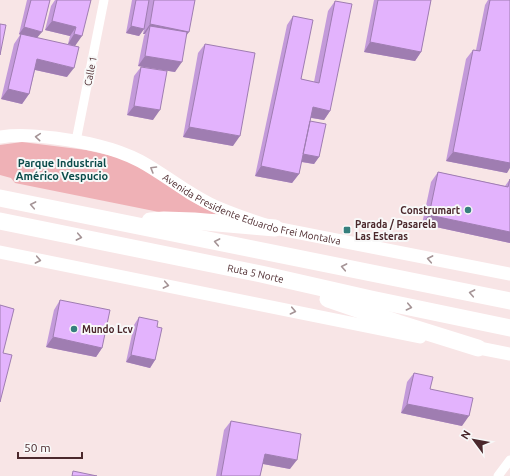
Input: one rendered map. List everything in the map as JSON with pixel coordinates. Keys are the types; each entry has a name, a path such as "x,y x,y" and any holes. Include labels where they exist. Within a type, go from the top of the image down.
{"highway":[{"path":"0,198 510,300"},
{"path":"126,223 164,220 194,221 275,228"},
{"name":"Ruta 5 Norte","path":"0,221 261,274 371,300 510,328"},
{"path":"261,274 352,308 478,348"}],"main road":[{"name":"Avenida Presidente Eduardo Frei Montalva","path":"0,137 30,136 76,141 106,148 127,155 210,204 241,217 275,228 510,274"},
{"path":"0,252 510,354"}],"street":[{"name":"Calle 1","path":"76,141 104,0"},
{"path":"498,476 510,460"}],"shaded area":[{"path":"22,142 86,150 121,158 154,175 187,199 216,214 187,215 164,213 15,183 11,178 0,175 0,145"}],"building":[{"path":"31,0 50,0 42,32 24,27"},
{"path":"57,0 91,0 82,36 74,34 76,27 52,21"},
{"path":"136,0 149,0 144,29 131,26"},
{"path":"154,0 195,0 189,32 150,24"},
{"path":"378,0 431,0 421,52 370,42"},
{"path":"490,0 510,0 510,163 453,152 473,50 480,51"},
{"path":"335,1 352,4 330,111 313,107 299,174 261,166 293,16 313,20 301,79 319,83"},
{"path":"0,24 6,25 0,55"},
{"path":"150,26 187,32 182,62 145,56"},
{"path":"21,34 79,47 74,68 37,59 29,94 8,89"},
{"path":"205,44 255,53 240,136 189,127"},
{"path":"141,67 167,71 160,110 134,106"},
{"path":"310,121 326,124 319,157 303,154"},
{"name":"Construmart","path":"438,172 508,187 510,179 510,232 429,215"},
{"path":"60,300 110,310 102,348 53,337"},
{"path":"0,305 14,309 3,353 12,355 0,402"},
{"path":"139,317 158,321 157,327 162,328 155,360 131,355"},
{"path":"414,373 433,377 430,389 473,398 469,416 407,404"},
{"path":"231,421 301,434 297,460 265,454 260,476 221,476"},
{"path":"73,471 97,476 72,476"}],"place":[{"name":"Construmart","path":"468,210"},
{"name":"Parada / Pasarela Las Esteras","path":"347,230"},
{"name":"Mundo Lcv","path":"74,329"}],"district":[{"name":"Parque Industrial Américo Vespucio","path":"62,169"}]}
